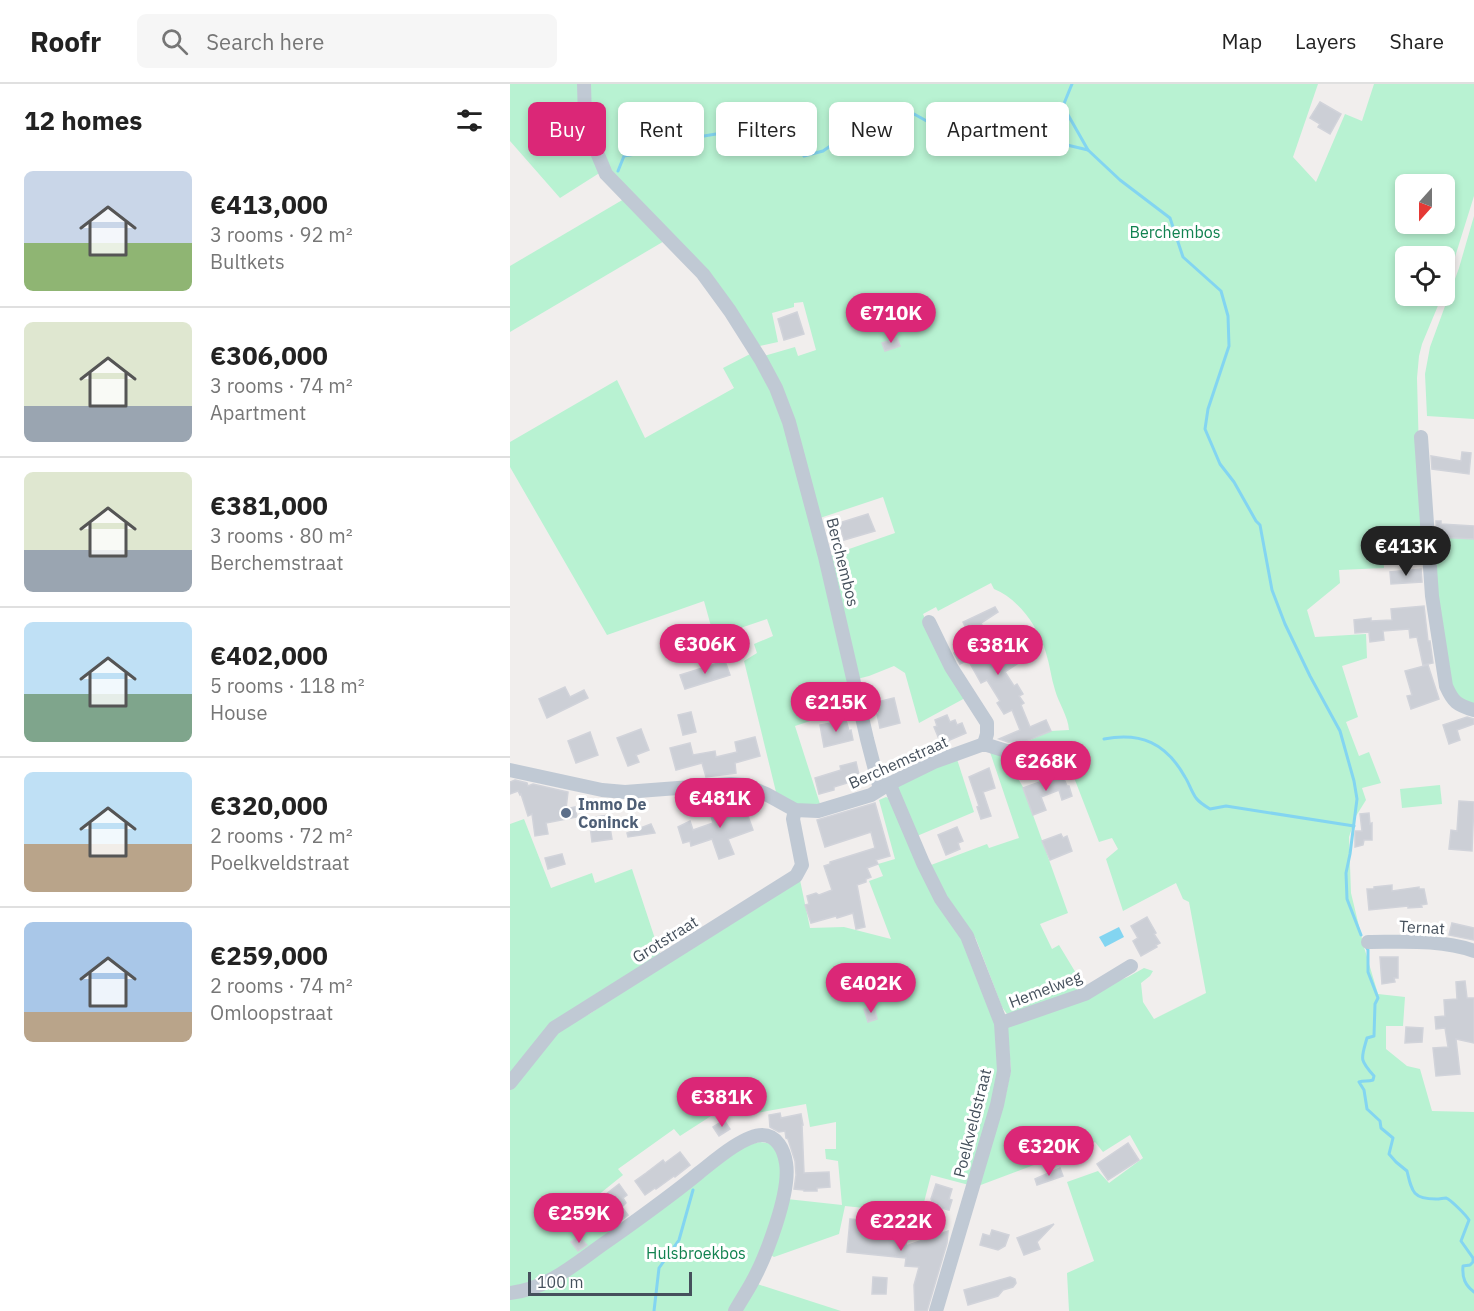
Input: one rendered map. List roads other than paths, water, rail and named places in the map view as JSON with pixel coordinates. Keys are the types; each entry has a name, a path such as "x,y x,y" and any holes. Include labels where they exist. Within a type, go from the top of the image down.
{"street":[{"name":"Berchembos","path":"584,84 585,118 606,174 703,274 730,311 776,388 789,422 825,556 867,740 883,787"},
{"path":"1421,436 1432,596 1446,686 1452,699 1461,706 1474,710"},
{"path":"929,622 951,667 987,723 984,744 1016,754 1045,757 1060,753"},
{"name":"Berchemstraat","path":"795,810 818,811 863,798 934,762 984,744"},
{"path":"510,770 602,790 625,792 731,784 745,785 795,810"},
{"name":"Poelkveldstraat","path":"883,787 892,790 941,899 967,936 1001,1023 1004,1071 997,1105 936,1311"},
{"name":"Grotstraat","path":"510,1083 554,1028 795,876 802,865 793,819 795,810"},
{"name":"Ternat","path":"1368,942 1442,944 1460,946 1474,951"},
{"name":"Hemelweg","path":"1001,1023 1085,994 1131,966"},
{"path":"510,1293 522,1292 550,1281 631,1225 737,1145 765,1135 775,1139 781,1147 787,1164 786,1191 762,1261 735,1311"}],"water":[{"path":"1119,927 1124,937 1105,947 1099,937"}],"waterway":[{"path":"1072,84 1063,106 1088,150 1120,180 1170,218 1183,257 1221,291 1228,316 1229,346 1208,409 1205,429 1220,464 1234,482 1260,525 1272,590 1285,624 1340,731 1357,799 1346,873 1347,899 1361,935"},
{"path":"618,171 624,156 653,151 667,154 692,138 722,133 726,138 744,136 750,131 770,132 782,137 797,151 801,150 804,156 823,151 842,138 903,122 914,114 932,124 976,130 983,127 1035,133 1042,139 1088,150"},
{"path":"1104,739 1130,737 1161,748 1178,765 1196,798 1210,809 1226,806 1354,826"},
{"path":"1366,946 1368,972 1378,998 1375,1004 1374,1036 1367,1038 1363,1055 1366,1066 1374,1076 1373,1080 1359,1082 1364,1090 1367,1109 1380,1121 1381,1128 1393,1138 1389,1154 1407,1171 1415,1193 1428,1199 1446,1198 1469,1220 1461,1241 1473,1258 1473,1262 1463,1266 1463,1274 1466,1284 1474,1292"},
{"path":"654,1311 659,1268 679,1240 693,1190"}],"place":[{"name":"Immo De Coninck","path":"566,813"}],"park label":[{"name":"Hulsbroekbos","path":"696,1253"}]}
